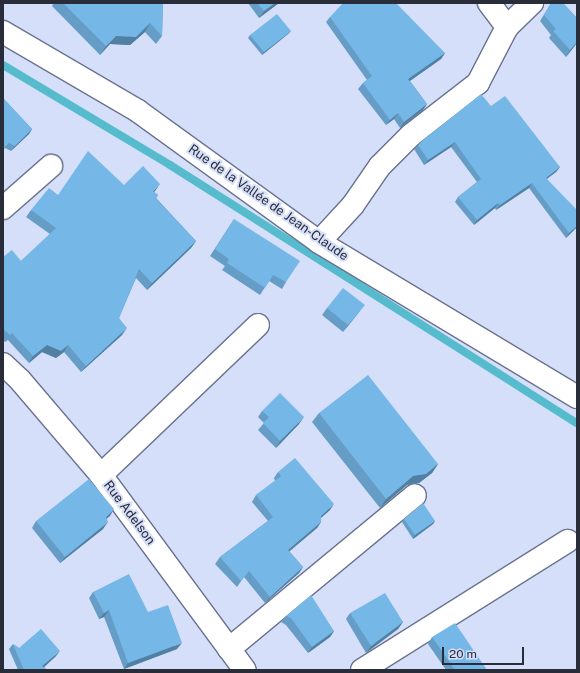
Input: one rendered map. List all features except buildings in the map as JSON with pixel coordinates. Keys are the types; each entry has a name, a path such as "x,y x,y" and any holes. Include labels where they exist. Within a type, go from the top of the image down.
{"street":[{"path":"490,3 507,27"},
{"path":"319,242 352,205 380,166 411,135 478,83 507,27 532,3"},
{"name":"Rue de la Vallée de Jean-Claude","path":"3,32 138,111 319,242 577,397"},
{"path":"3,208 51,166"},
{"path":"101,475 258,324"},
{"name":"Rue Adelson","path":"3,364 20,380 101,475 245,670"},
{"path":"230,649 415,495"},
{"path":"362,670 568,541"}],"waterway":[{"path":"3,65 170,165 577,423"}]}
